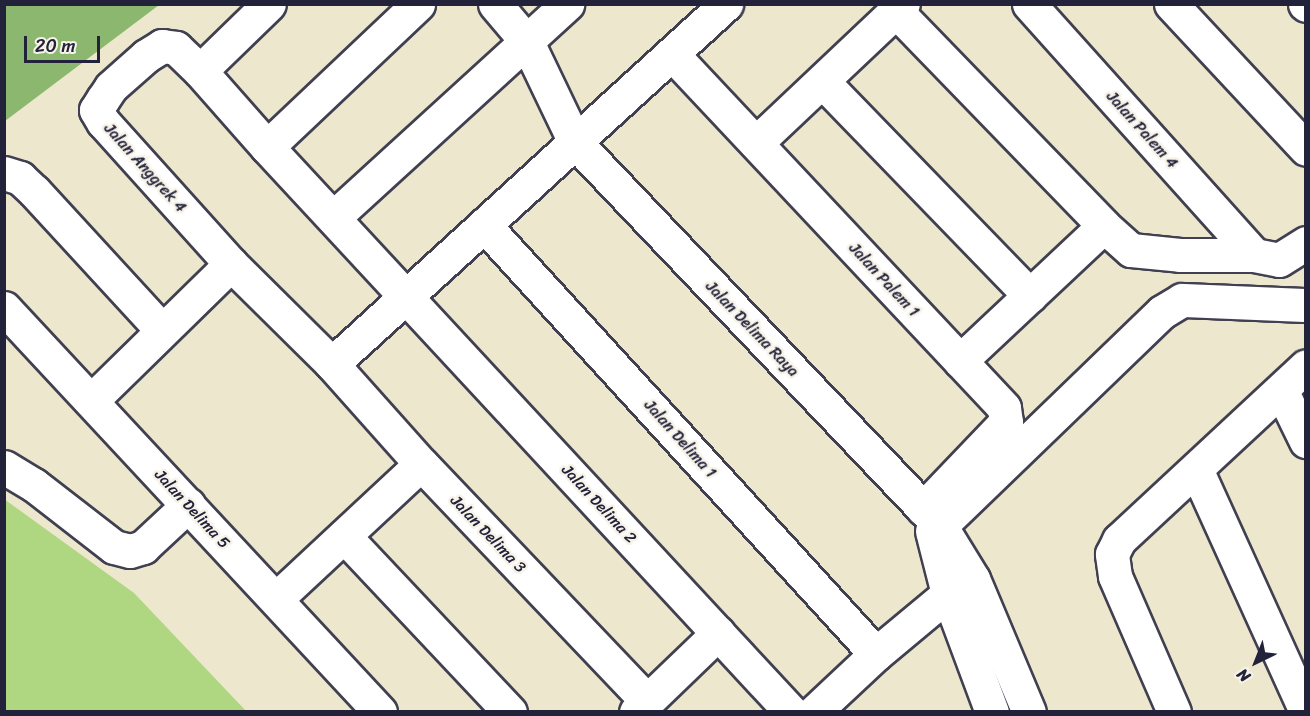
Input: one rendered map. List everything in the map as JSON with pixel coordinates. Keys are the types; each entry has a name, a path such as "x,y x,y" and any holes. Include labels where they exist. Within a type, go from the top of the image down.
{"street":[{"path":"200,71 269,4"},
{"path":"267,147 418,4"},
{"name":"Jalan Delima Raya","path":"495,4 527,42 574,142 931,522 973,579 1029,711"},
{"path":"334,217 567,4"},
{"path":"332,364 726,4"},
{"name":"Jalan Palem 4","path":"1029,4 1254,255"},
{"path":"1171,4 1305,149"},
{"path":"756,144 900,8 1104,226 1131,249 1180,255 1254,255 1279,260 1305,243"},
{"name":"Jalan Anggrek 4","path":"332,364 231,264 103,122 96,110 111,87 146,56 162,46 176,48 200,71 267,147 406,296"},
{"name":"Jalan Palem 1","path":"672,54 1004,408 1006,422 931,522"},
{"path":"822,81 1030,296"},
{"path":"4,173 20,178 34,191 162,330"},
{"name":"Jalan Delima 1","path":"484,225 876,654"},
{"path":"960,361 1104,226"},
{"path":"92,401 231,264"},
{"name":"Jalan Delima 2","path":"406,296 791,711"},
{"path":"981,706 948,594 931,522 1162,312 1182,300 1305,305"},
{"name":"Jalan Delima 5","path":"4,308 380,711"},
{"name":"Jalan Delima 3","path":"332,364 642,706"},
{"path":"1174,711 1115,576 1112,554 1119,540 1305,366"},
{"path":"1281,390 1305,441"},
{"path":"276,599 421,464"},
{"path":"4,467 34,485 114,547 130,551 143,547 188,505"},
{"path":"1196,469 1305,711"},
{"path":"344,536 510,711"},
{"path":"814,711 876,654 948,594"},
{"path":"642,706 718,633"}],"green space":[{"path":"5,4 159,4 159,5 5,121"},
{"path":"4,499 134,593 246,711 5,711"}]}
